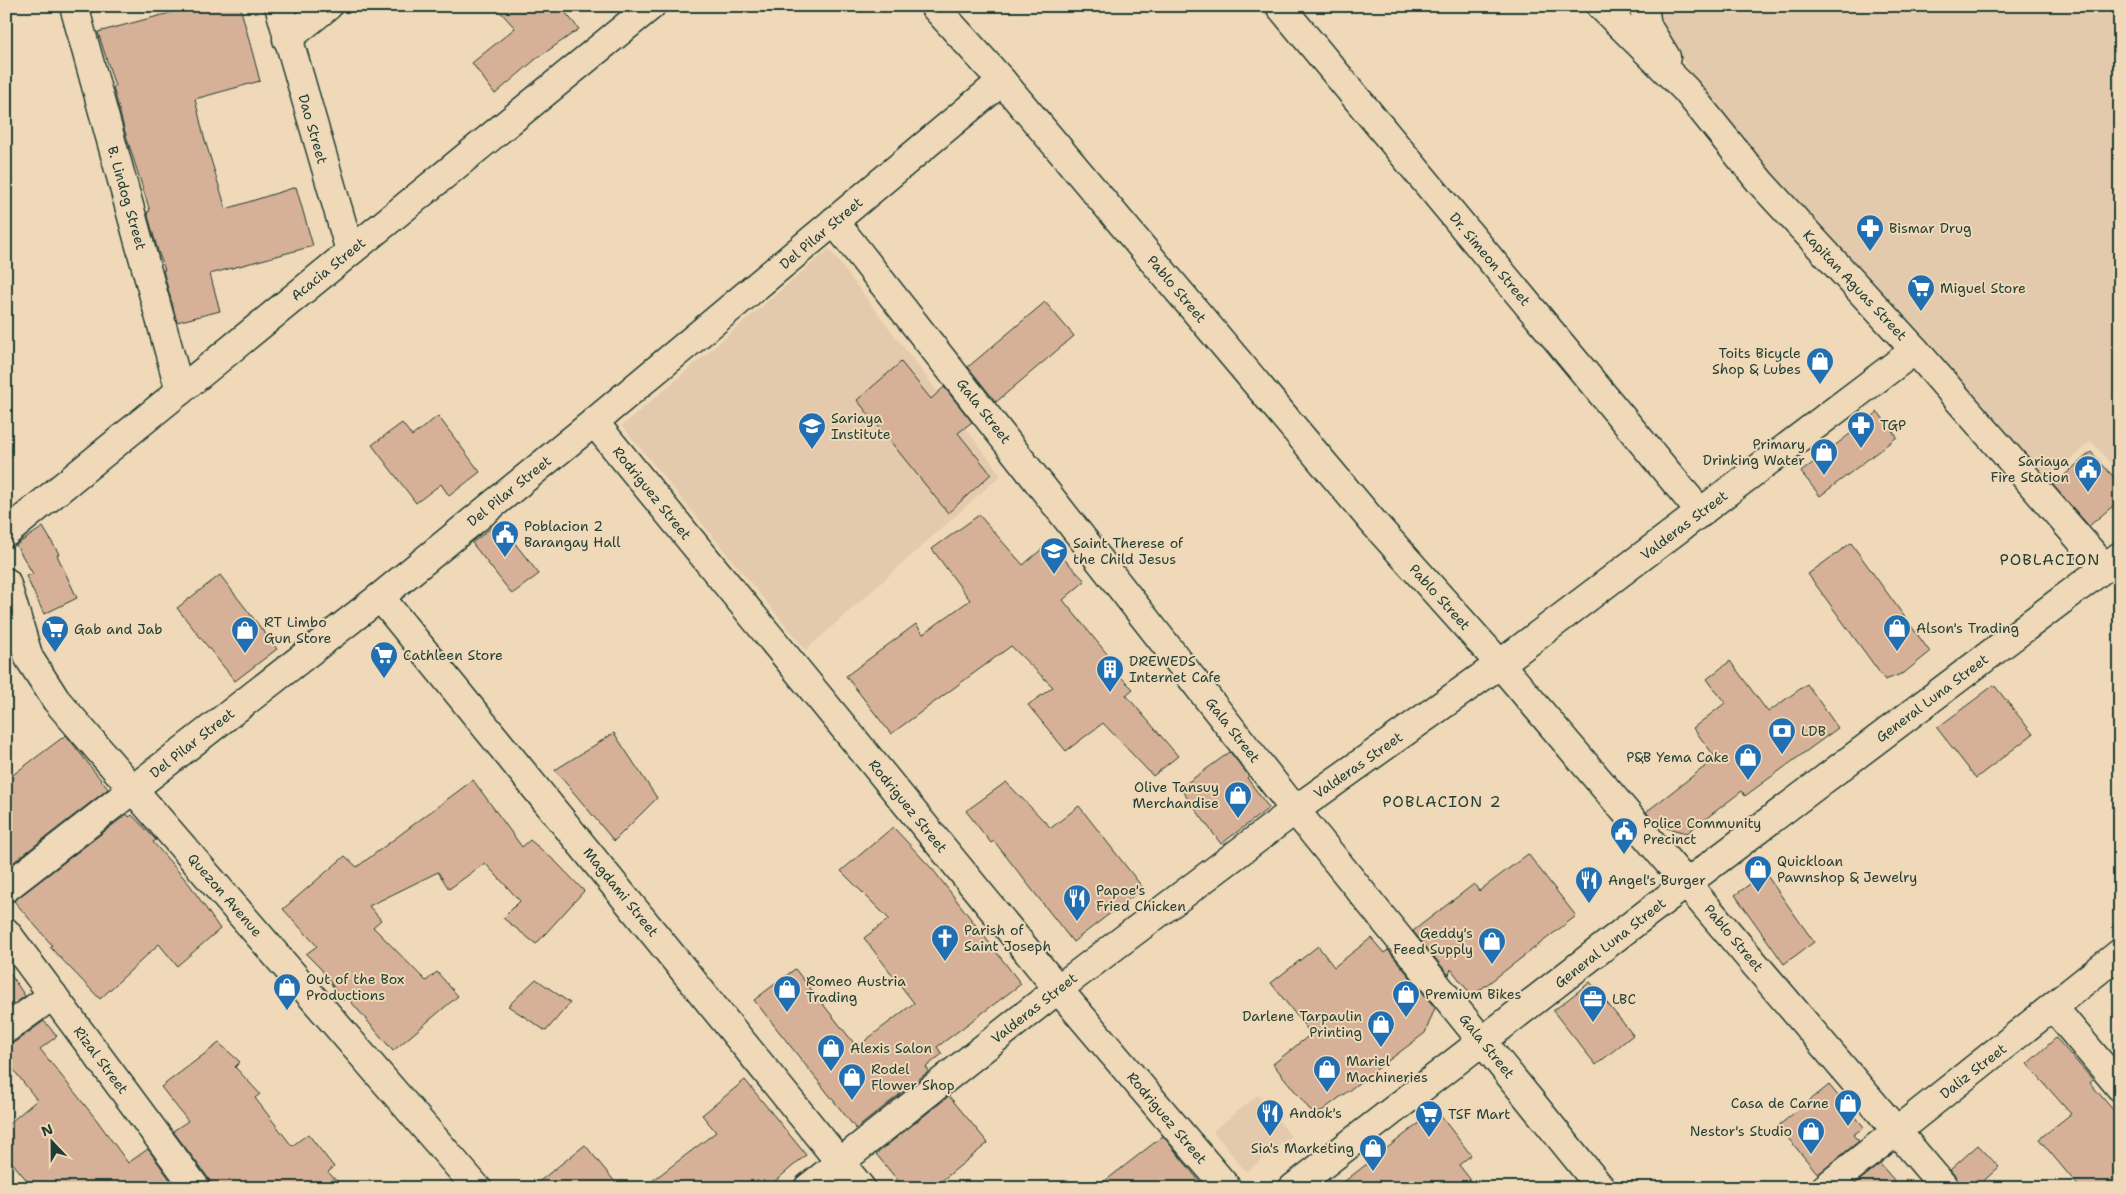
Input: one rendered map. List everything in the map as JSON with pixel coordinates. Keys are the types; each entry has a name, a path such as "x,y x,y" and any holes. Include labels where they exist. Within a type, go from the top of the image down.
{"street":[{"name":"B. Lindog Street","path":"74,6 180,391"},
{"name":"Dao Street","path":"278,6 350,251"},
{"path":"287,39 328,6"},
{"name":"Acacia Street","path":"6,533 651,6"},
{"name":"Pablo Street","path":"934,6 1002,82 1374,522 1500,664 1688,883 1945,1188"},
{"name":"Dr. Simeon Street","path":"1280,6 1701,512"},
{"name":"Kapitan Aguas Street","path":"1601,6 1686,90 1761,183 2112,562"},
{"path":"1644,6 1647,26 1686,90"},
{"name":"Del Pilar Street","path":"6,888 380,596 594,422 1002,82"},
{"name":"Gala Street","path":"834,221 1295,810 1484,1041 1601,1188"},
{"name":"Valderas Street","path":"808,1188 1058,989 1295,810 1500,664 1915,350"},
{"name":"Rodriguez Street","path":"594,422 1058,989 1227,1188"},
{"name":"General Luna Street","path":"1293,1188 1688,883 2112,562"},
{"name":"Quezon Avenue","path":"6,582 29,658 56,700 478,1188"},
{"name":"Magdami Street","path":"380,596 861,1188"},
{"name":"Rizal Street","path":"6,932 196,1188"},
{"name":"Daliz Street","path":"1825,1188 2120,953"},
{"path":"6,1029 53,995"},
{"path":"2053,1007 2120,1087"}],"shaded area":[{"path":"1654,6 2120,6 2120,474 2091,441 2042,484 1716,108 1686,66 1658,20"},
{"name":"Sariaya Institute","path":"829,249 1001,475 806,650 622,426"},
{"path":"1258,1095 1291,1136 1246,1172 1213,1131"}],"building":[{"path":"196,6 240,6 260,81 195,99 204,137 226,209 296,187 313,246 210,274 220,311 177,322 163,270 165,270 147,212 150,211 125,132 113,87 115,86 98,32"},
{"path":"495,6 560,6 579,29 536,59 495,94 472,63 515,28"},
{"path":"1045,302 1074,336 996,402 968,367"},
{"path":"901,362 931,399 944,387 972,422 958,433 991,474 948,513 857,400"},
{"path":"1878,412 1897,437 1820,496 1801,472"},
{"path":"438,416 480,472 449,496 441,484 416,503 372,445 402,423 412,436"},
{"name":"Sariaya Fire Station","path":"2091,452 2120,484 2120,500 2089,526 2053,485"},
{"path":"979,515 1023,565 1049,543 1085,581 1063,600 1116,665 1112,668 1133,689 1126,695 1178,756 1153,776 1103,723 1066,751 1028,705 1053,687 1011,646 891,734 846,676 916,624 923,634 970,600 932,549"},
{"name":"Poblacion 2 Barangay Hall","path":"498,522 539,574 512,594 472,543"},
{"path":"43,527 59,554 57,555 77,598 44,614 26,576 33,574 16,545"},
{"path":"1851,543 1930,652 1904,673 1885,680 1808,574"},
{"path":"220,575 277,649 235,681 177,608"},
{"path":"1730,661 1768,712 1807,684 1838,728 1745,796 1742,791 1687,833 1658,826 1646,812 1716,758 1693,728 1725,703 1707,679"},
{"path":"1994,685 2033,734 1976,778 1937,728"},
{"path":"614,733 657,798 614,841 555,770"},
{"path":"66,735 108,789 6,868 6,780"},
{"path":"1230,752 1249,776 1247,778 1269,808 1221,844 1180,788"},
{"path":"473,780 522,847 530,840 556,862 584,891 536,944 503,918 520,901 485,863 449,889 438,872 369,906 381,920 373,927 426,981 437,972 458,996 393,1051 347,997 343,1001 321,969 306,954 317,946 283,909 345,856 357,867"},
{"path":"1006,782 1051,828 1079,806 1143,888 1073,942 994,841 991,843 966,811"},
{"path":"127,814 129,817 132,815 156,840 153,842 190,885 220,929 177,966 159,944 100,999 50,947 52,945 14,901"},
{"path":"893,827 934,871 1021,984 937,1047 942,1054 926,1067 929,1071 856,1129 754,1000 795,969 857,1047 914,1003 864,938 889,919 841,871"},
{"path":"1528,854 1576,916 1472,996 1451,969 1449,975 1413,931 1474,884 1479,891"},
{"path":"1765,873 1814,942 1784,964 1735,895"},
{"path":"1371,938 1384,953 1388,950 1435,1008 1425,1033 1315,1116 1273,1064 1311,1034 1271,983 1318,946 1334,967"},
{"path":"6,968 25,996 6,1010"},
{"path":"536,979 570,1003 546,1031 508,1006"},
{"name":"LBC","path":"1590,982 1633,1035 1596,1065 1553,1011"},
{"path":"44,1021 57,1036 40,1049 96,1119 128,1163 148,1149 176,1188 33,1188 6,1155 6,1126 37,1100 6,1060 6,1044 15,1042"},
{"path":"2056,1038 2093,1080 2090,1083 2120,1118 2120,1188 2080,1188 2039,1139 2071,1114 2027,1064"},
{"path":"219,1043 240,1062 235,1067 260,1094 255,1098 292,1146 308,1134 334,1167 328,1172 343,1188 211,1188 209,1179 173,1131 188,1121 161,1087"},
{"path":"745,1080 806,1155 767,1188 643,1188 716,1132 702,1115"},
{"path":"1829,1085 1864,1127 1853,1135 1859,1141 1818,1174 1778,1126"},
{"path":"949,1096 988,1143 933,1188 904,1188 876,1154"},
{"path":"1436,1110 1471,1155 1459,1165 1477,1188 1336,1188"},
{"path":"1163,1136 1205,1188 1096,1188"},
{"path":"585,1145 620,1188 531,1188"},
{"path":"1978,1145 1999,1167 1976,1188 1960,1188 1957,1178 1950,1170"},
{"path":"1880,1164 1901,1188 1850,1188"}],"place":[{"name":"Bismar Drug","path":"1870,252"},
{"name":"Miguel Store","path":"1921,312"},
{"name":"Toits Bicycle Shop & Lubes","path":"1820,385"},
{"name":"TGP","path":"1861,449"},
{"name":"Sariaya Institute","path":"812,450"},
{"name":"Primary Drinking Water","path":"1824,476"},
{"name":"Sariaya Fire Station","path":"2088,493"},
{"name":"Poblacion 2 Barangay Hall","path":"505,558"},
{"name":"Saint Therese of the Child Jesus","path":"1054,575"},
{"name":"Alson's Trading","path":"1897,652"},
{"name":"Gab and Jab","path":"55,653"},
{"name":"RT Limbo Gun Store","path":"245,654"},
{"name":"Cathleen Store","path":"384,679"},
{"name":"DREWEDS Internet Cafe","path":"1110,693"},
{"name":"LDB","path":"1782,755"},
{"name":"P&B Yema Cake","path":"1748,781"},
{"name":"Olive Tansuy Merchandise","path":"1238,819"},
{"name":"Police Community Precinct","path":"1624,855"},
{"name":"Quickloan Pawnshop & Jewelry","path":"1758,893"},
{"name":"Angel's Burger","path":"1589,904"},
{"name":"Papoe's Fried Chicken","path":"1077,922"},
{"name":"Parish of Saint Joseph","path":"945,962"},
{"name":"Geddy's Feed Supply","path":"1492,965"},
{"name":"Out of the Box Productions","path":"287,1011"},
{"name":"Romeo Austria Trading","path":"787,1013"},
{"name":"Premium Bikes","path":"1406,1018"},
{"name":"LBC","path":"1593,1023"},
{"name":"Darlene Tarpaulin Printing","path":"1381,1048"},
{"name":"Alexis Salon","path":"831,1072"},
{"name":"Mariel Machineries","path":"1327,1093"},
{"name":"Rodel Flower Shop","path":"852,1101"},
{"name":"Casa de Carne","path":"1848,1127"},
{"name":"Andok's","path":"1270,1137"},
{"name":"TSF Mart","path":"1429,1138"},
{"name":"Nestor's Studio","path":"1811,1155"},
{"name":"Sia's Marketing","path":"1373,1172"}],"district":[{"name":"POBLACION","path":"2050,559"},
{"name":"POBLACION 2","path":"1442,801"}]}
